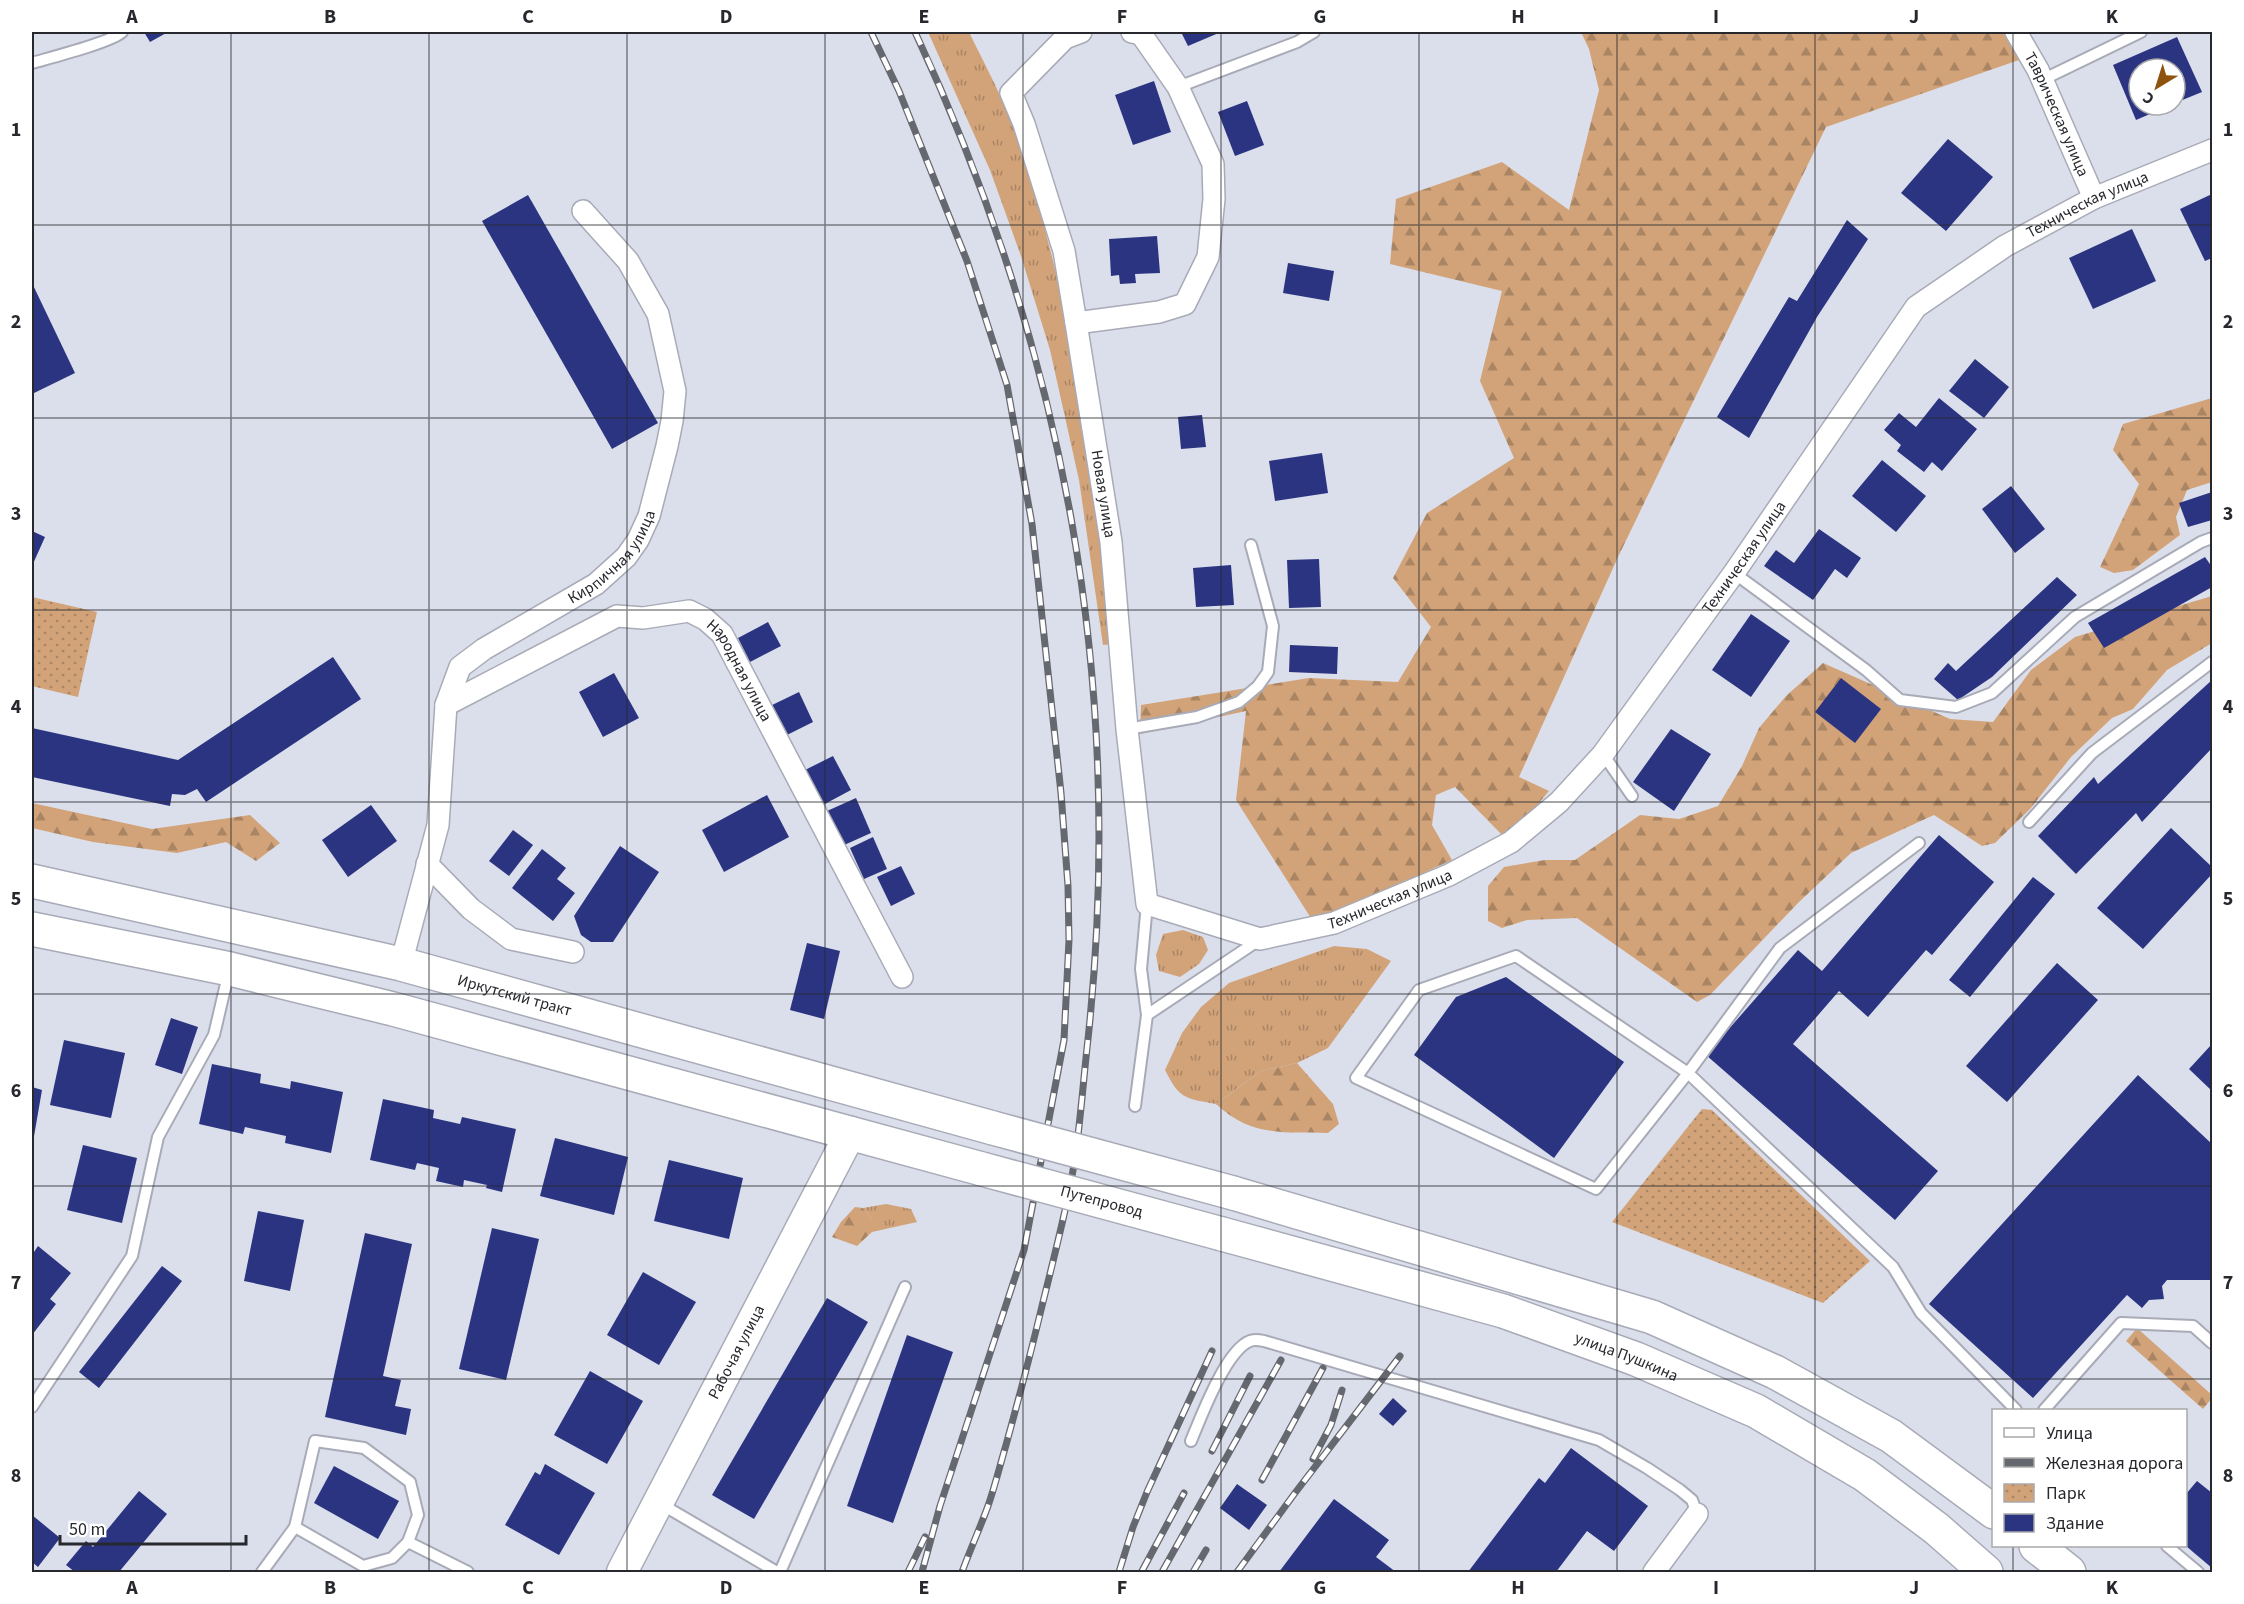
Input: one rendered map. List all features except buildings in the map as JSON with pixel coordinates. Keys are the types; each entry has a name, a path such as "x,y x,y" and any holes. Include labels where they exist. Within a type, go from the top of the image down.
{"main road":[{"name":"Иркутский тракт","path":"32,881 401,964 1233,1193 1652,1317 1775,1372 1891,1436 1992,1511"},
{"path":"32,929 230,969 404,1012 851,1132"},
{"name":"Путепровод","path":"851,1132 1222,1234"},
{"name":"улица Пушкина","path":"1222,1234 1503,1311 1636,1359 1756,1411 1865,1475 1937,1529 1986,1572"},
{"path":"2038,1547 2069,1572"}],"street":[{"path":"1076,323 1159,312 1185,304 1208,257 1214,199 1213,164 1178,87 1141,34 1132,32"},
{"name":"Таврическая улица","path":"2016,32 2043,80 2094,198"},
{"name":"Новая улица","path":"1071,34 1011,93 1024,124 1064,251 1111,542 1126,729 1147,904"},
{"name":"Техническая улица","path":"1260,939 1334,923 1449,875 1511,842 1559,802 1603,754 1734,573 1916,307 2005,246 2094,198 2212,150"},
{"name":"Кирпичная улица","path":"401,964 438,825 446,705 460,667 484,649 596,584 626,557 650,516 672,421 675,391 658,314 628,261 583,211"},
{"name":"Народная улица","path":"446,705 617,616 643,618 689,611 705,619 722,634 902,977"},
{"path":"427,864 471,909 511,939 573,952"},
{"path":"1147,904 1214,927 1260,939"},
{"name":"Рабочая улица","path":"622,1572 851,1132"},
{"path":"1654,1572 1697,1514"}],"lane":[{"path":"32,63 106,40 122,32"},
{"path":"1178,87 1297,42 1314,32"},
{"path":"2043,80 2141,32"},
{"path":"1734,573 1866,670 1900,700 1956,707 1992,693 2075,617 2201,542 2212,538"},
{"path":"1126,729 1197,717 1239,702 1258,686 1268,672 1273,626 1251,545"},
{"path":"2029,822 2092,753 2212,663"},
{"path":"1603,754 1632,796"},
{"path":"1919,843 1780,948 1688,1073 1596,1189 1356,1078 1419,990 1516,956 1688,1073 1893,1267 1921,1313 2015,1409"},
{"path":"1135,1106 1147,1015 1141,969 1147,904"},
{"path":"1147,1015 1260,939"},
{"path":"32,1407 132,1256 158,1137 214,1035 230,969"},
{"path":"658,1503 778,1572 905,1287"},
{"path":"2045,1409 2121,1323 2193,1326 2212,1343"},
{"path":"1191,1441 1214,1389 1235,1352 1250,1341 1264,1341 1599,1440 1680,1490 1692,1500 1697,1514"},
{"path":"262,1572 295,1527 315,1441 364,1448 410,1482 418,1515 408,1542 392,1558 363,1566 295,1527"},
{"path":"408,1542 468,1572"},
{"path":"2169,1547 2198,1572"}],"green space":[{"path":"928,32 969,32 1003,103 1028,171 1053,261 1073,352 1098,509 1111,644 1103,645 1079,480 1050,350 1021,256 990,170"},
{"path":"1581,32 2003,32 2019,60 1826,127 1618,557 1519,777 1549,791 1507,840 1455,787 1436,795 1432,825 1452,860 1314,923 1236,800 1246,711 1140,734 1141,705 1309,678 1398,682 1431,627 1393,578 1427,513 1514,458 1480,381 1502,291 1390,264 1396,199 1502,162 1569,210 1599,90 1589,49"},
{"path":"2212,398 2212,482 2187,490 2176,517 2180,535 2133,570 2114,573 2100,567 2139,484 2113,450 2123,424"},
{"path":"2212,596 2212,643 2167,670 2133,709 2112,718 2071,757 2030,809 1995,843 1982,846 1934,815 1851,853 1798,903 1710,995 1697,1002 1577,918 1527,920 1502,928 1488,921 1488,886 1504,867 1545,860 1575,860 1640,815 1679,819 1718,806 1742,766 1759,728 1786,696 1823,663 1950,719 1993,722 2031,670 2075,637"},
{"path":"32,597 97,612 78,697 32,686"},
{"path":"32,803 152,829 250,815 280,843 256,861 226,842 177,853 93,842 32,828"},
{"path":"1183,930 1203,937 1208,950 1199,964 1180,977 1159,971 1156,955 1163,934"},
{"path":"1334,946 1367,949 1391,961 1328,1048 1297,1063 1261,1071 1216,1104 1190,1099 1175,1087 1165,1070 1182,1033 1201,1007 1229,983"},
{"path":"1297,1063 1333,1104 1339,1124 1328,1133 1282,1132 1255,1127 1229,1115 1216,1104 1261,1071"},
{"path":"1702,1109 1712,1110 1870,1261 1823,1303 1612,1222"},
{"path":"886,1204 911,1209 917,1222 872,1232 872,1219 863,1208"},
{"path":"855,1207 863,1208 872,1219 872,1232 857,1246 832,1237 841,1222"},
{"path":"2137,1328 2212,1395 2203,1409 2126,1341"}],"railway":[{"path":"871,32 899,91 967,261 1007,385 1032,524 1061,793 1068,886 1069,940 1064,1040 1024,1250 940,1506 922,1572"},
{"path":"915,32 967,153 1011,275 1046,399 1072,524 1090,650 1098,778 1098,908 1088,1039 1072,1178 1006,1445 988,1506 962,1572"},
{"path":"1119,1572 1147,1492 1212,1351"},
{"path":"1237,1572 1400,1356"},
{"path":"1162,1572 1281,1360"},
{"path":"1262,1480 1323,1368"},
{"path":"1212,1451 1250,1376"},
{"path":"1313,1459 1331,1425 1342,1390"},
{"path":"1142,1571 1184,1493"},
{"path":"908,1572 925,1537"},
{"path":"1193,1572 1206,1550"}]}
